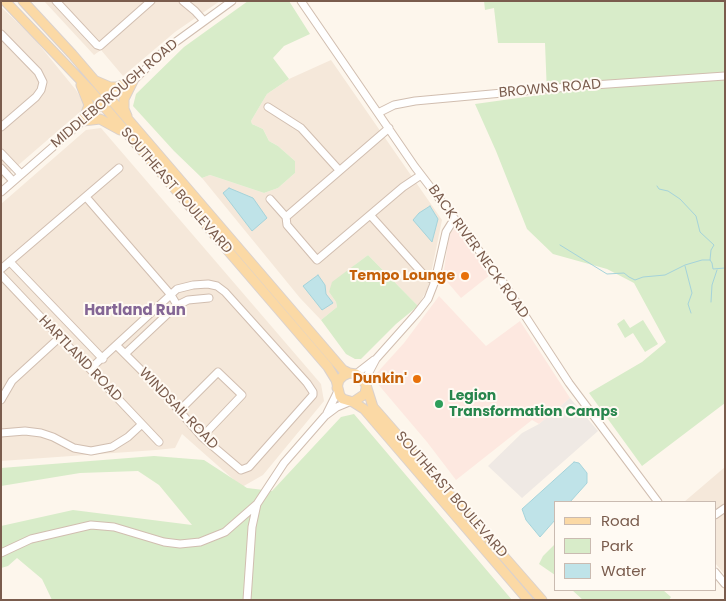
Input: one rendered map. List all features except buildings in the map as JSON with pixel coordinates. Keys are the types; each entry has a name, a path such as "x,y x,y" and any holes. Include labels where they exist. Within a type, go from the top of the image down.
{"main road":[{"name":"SOUTHEAST BOULEVARD","path":"5,1 74,74 129,121 343,370 352,373"},
{"name":"SOUTHEAST BOULEVARD","path":"23,1 94,80 105,101 129,136 328,367 336,380 337,389"},
{"path":"74,74 85,92 89,104 83,121 100,119 129,136"},
{"path":"94,80 110,87 122,86 133,80"},
{"path":"129,121 124,109 124,99 133,80"},
{"path":"352,373 362,377 366,386 365,394 351,402 344,399 337,389 339,380 352,373"},
{"name":"SOUTHEAST BOULEVARD","path":"366,386 373,406 542,600"},
{"name":"SOUTHEAST BOULEVARD","path":"351,402 364,409 528,600"}],"street":[{"path":"56,1 100,46 151,1"},
{"path":"183,1 196,10 204,21"},
{"name":"MIDDLEBOROUGH ROAD","path":"1,192 105,101 133,80 166,49 232,1"},
{"name":"BACK RIVER NECK ROAD","path":"301,1 421,175 515,299 569,383 657,501"},
{"path":"1,34 38,72 43,82 41,90 36,97 1,127"},
{"name":"BROWNS ROAD","path":"378,113 394,105 415,101 580,86 725,76"},
{"path":"268,107 300,128 339,170"},
{"path":"286,217 389,128"},
{"path":"1,153 21,174"},
{"path":"1,168 13,181"},
{"path":"1,269 119,168"},
{"path":"270,199 286,217 287,224 317,260 403,187 421,175"},
{"path":"86,197 171,295 177,305"},
{"path":"371,216 424,275 435,281"},
{"path":"366,386 367,376 376,359 424,305 435,281 446,232 456,220"},
{"path":"10,262 103,359"},
{"name":"HARTLAND ROAD","path":"1,275 159,442"},
{"name":"WINDSAIL ROAD","path":"118,346 162,390 202,436 241,470 249,467 313,395 311,389 221,288 208,284 193,284 178,289 171,295"},
{"path":"90,370 171,295"},
{"path":"125,354 177,305 188,300 209,298"},
{"path":"1,400 12,381 59,338"},
{"path":"352,373 376,359"},
{"path":"180,411 218,372 242,395 202,436"},
{"path":"326,416 337,389"},
{"path":"1,553 31,539 91,525 114,528 164,542 180,544 200,542 225,532 257,504 284,463 326,416 337,407 351,402"},
{"path":"1,433 25,431 42,433 74,448 91,452 112,447 128,437 142,424"},
{"path":"247,600 252,537 257,504"},
{"path":"716,573 725,584"}],"shaded area":[{"path":"44,1 220,1 175,32 123,76 101,50 94,55"},
{"path":"1,7 32,36 76,90 84,103 81,111 1,180"},
{"path":"331,60 442,220 428,288 418,306 368,255 356,264 329,292 337,307 321,320 300,298 202,178 210,175 264,193 278,188 295,173 295,161 278,146 269,141 263,129 252,124 251,121 267,94 289,79"},
{"path":"101,128 321,384 324,401 263,475 242,487 182,434 175,448 1,461 1,204 86,130"},
{"path":"455,228 490,275 461,298 443,277 449,235"},
{"path":"439,296 486,346 520,321 570,398 539,424 532,420 456,480 427,442 377,383 375,375 404,343"},
{"path":"570,398 598,431 522,498 488,466 522,433 539,424"},
{"path":"725,467 725,575 716,564 716,501 685,501"}],"green space":[{"path":"248,1 289,1 310,34 284,46 273,58 289,79 267,94 251,121 252,124 263,129 269,141 278,146 295,161 295,173 278,188 264,193 210,175 202,178 174,151 133,106 136,94 184,47"},
{"path":"484,1 725,1 725,403 642,466 589,393 642,362 666,342 634,283 607,269 553,254 527,229 475,104 547,94 545,43 498,43 494,8 485,10"},
{"path":"368,255 418,306 396,324 361,359 355,359 346,354 321,320 337,307 329,292 332,282"},
{"path":"624,319 630,328 643,320 658,344 645,352 633,333 625,338 617,324"},
{"path":"354,414 512,600 52,600 42,579 17,558 8,566 1,568 1,526 73,510 192,525 159,485 138,471 80,473 1,486 1,468 154,456 204,460 247,488 272,491 341,417"},
{"path":"554,545 554,574 539,564 543,556"},
{"path":"573,591 664,591 671,597 669,600 583,600"}],"water":[{"path":"229,188 253,198 267,218 252,231 223,193"},
{"path":"430,206 438,219 432,242 413,220 419,213"},
{"path":"318,275 325,285 326,294 333,303 322,310 303,286"},
{"path":"574,462 579,463 587,473 587,483 571,501 554,501 554,521 540,537 526,520 522,509"}],"waterway":[{"path":"657,186 659,189 668,191 680,199 696,216 700,232 714,245 711,250 710,260 713,269 725,268"},
{"path":"560,245 607,274 624,273 635,280 643,277 665,275 685,265 702,260 710,260"},
{"path":"685,266 692,293 688,304 691,313"},
{"path":"711,302 712,285 717,270"}],"place":[{"name":"Tempo Lounge","path":"465,276"},
{"name":"Dunkin'","path":"417,379"},
{"name":"Legion Transformation Camps","path":"439,404"}],"district":[{"name":"Hartland Run","path":"135,311"}]}
